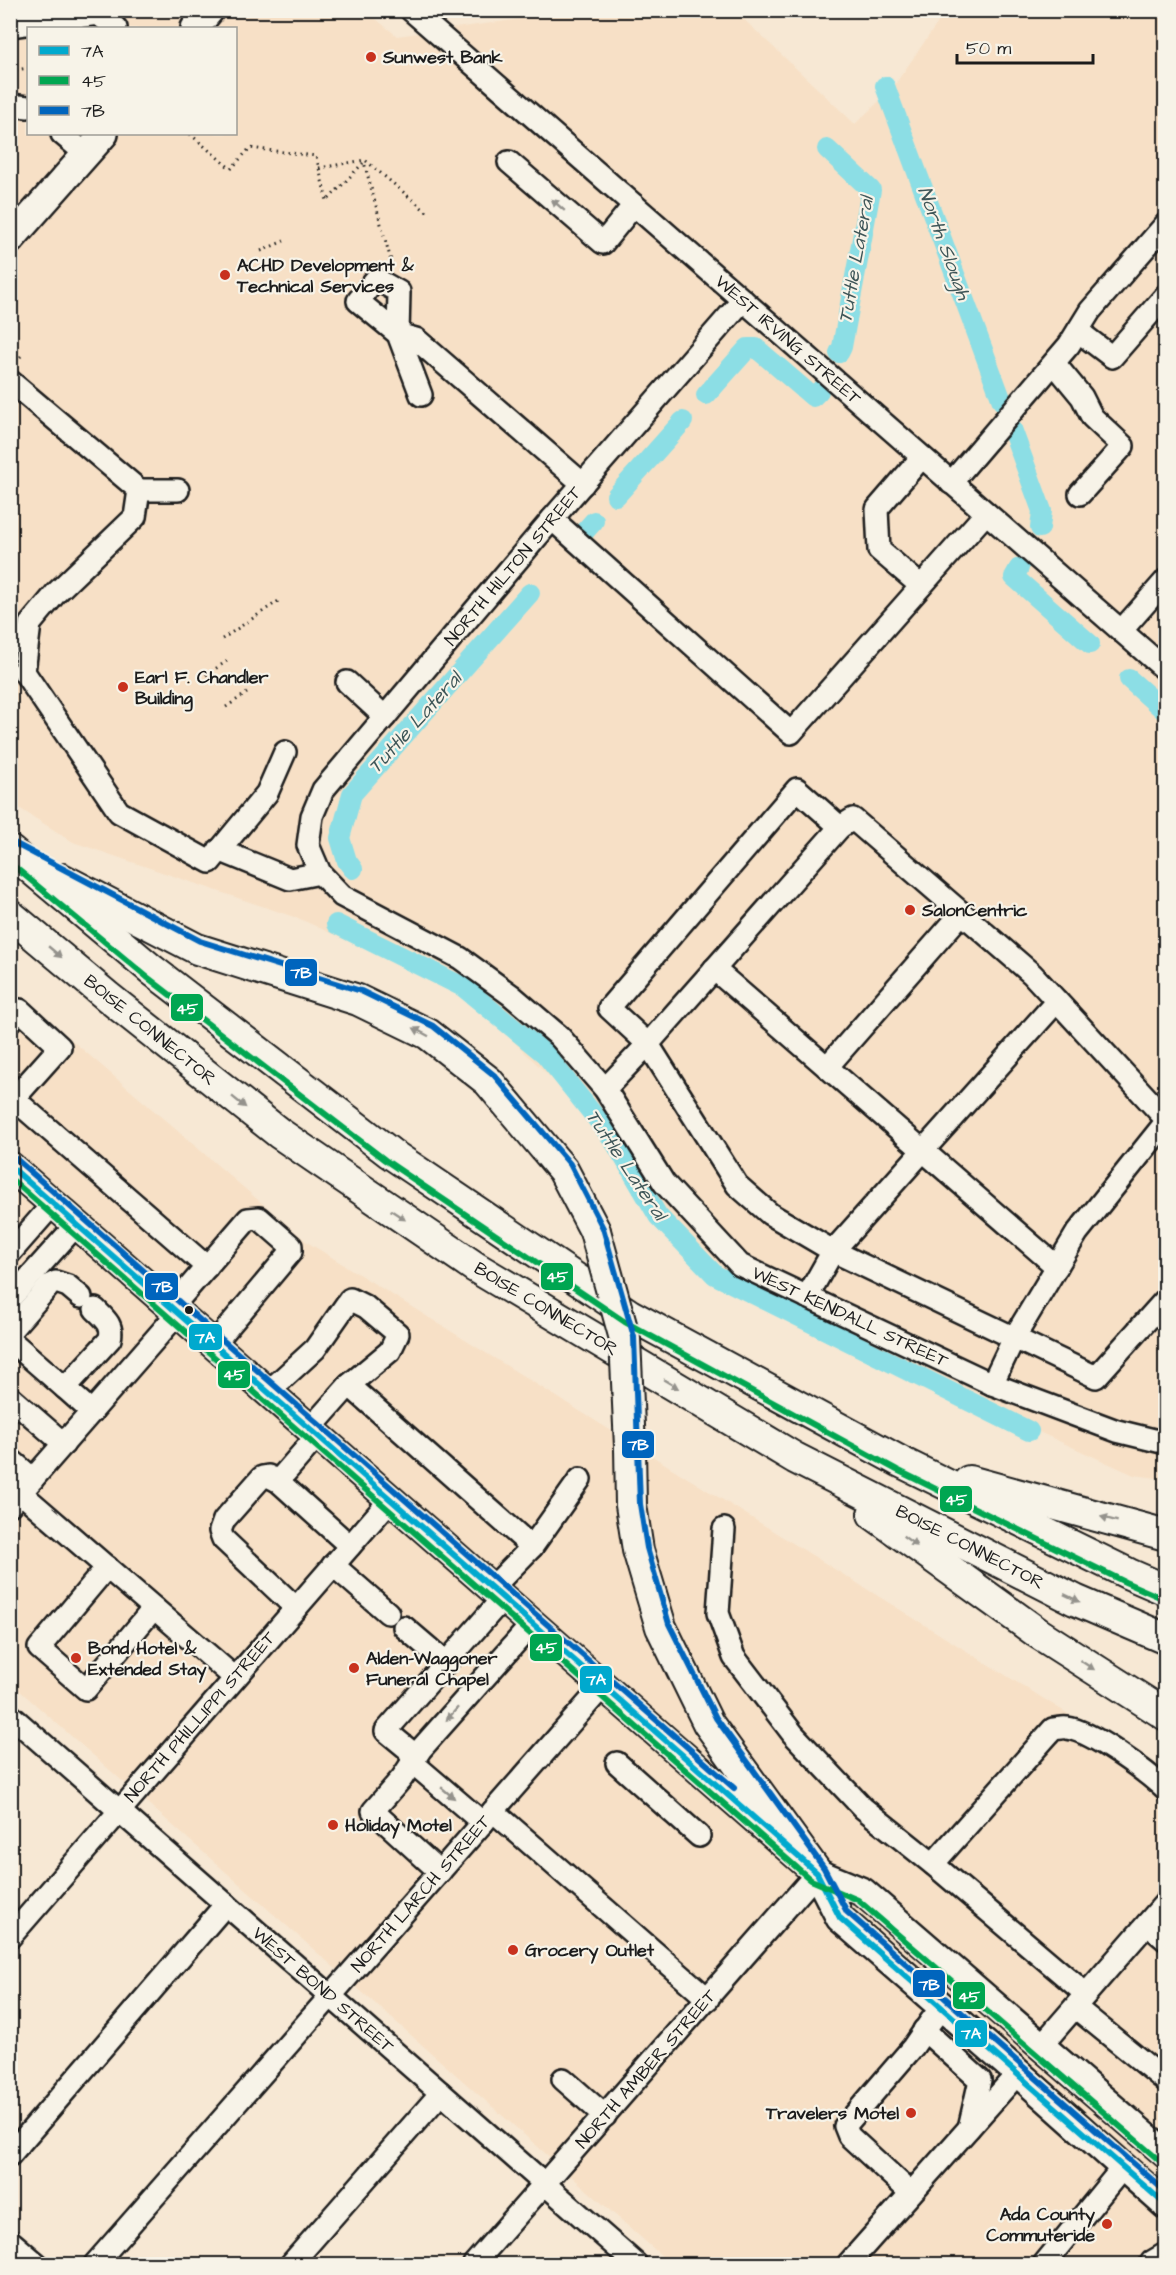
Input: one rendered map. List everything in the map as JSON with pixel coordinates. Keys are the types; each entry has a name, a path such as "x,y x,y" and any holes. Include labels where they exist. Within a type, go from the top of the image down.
{"highway":[{"path":"12,853 197,949 358,1000 428,1034 488,1081 562,1170 595,1231 625,1339 631,1505 638,1550 661,1628 708,1723 818,1874"},
{"path":"12,853 152,970 390,1153 630,1315 901,1462 1166,1590"},
{"name":"BOISE CONNECTOR","path":"10,915 108,997 279,1133 475,1268 795,1458 1075,1600 1166,1639"},
{"path":"795,1458 1038,1633 1166,1715"},
{"path":"901,1462 1166,1535"}],"main road":[{"path":"196,27 210,10"},
{"path":"10,240 103,135"},
{"path":"13,1172 77,1224 818,1874 863,1892 1166,2154"},
{"path":"818,1874 840,1918 1166,2205"},
{"path":"1154,2265 1166,2257"}],"street":[{"name":"WEST IRVING STREET","path":"411,10 1166,670"},
{"path":"10,26 98,14 111,19"},
{"path":"10,105 27,107"},
{"path":"63,135 86,154"},
{"path":"508,162 603,243 634,206"},
{"path":"951,483 1069,345 1090,311 1166,224"},
{"path":"1078,331 1112,357 1166,295"},
{"name":"NORTH HILTON STREET","path":"309,845 312,816 323,790 552,519 743,300"},
{"path":"422,395 398,334 416,339 583,484"},
{"path":"1054,363 1082,397 1092,417 1123,446 1080,494"},
{"path":"10,381 139,490 178,490"},
{"path":"921,586 879,550 877,509 922,457"},
{"path":"139,490 135,517 56,593 30,624 24,672 118,812 210,862 267,793 285,752"},
{"path":"552,519 791,733 986,513"},
{"path":"1121,631 1166,580"},
{"path":"347,682 386,717"},
{"path":"840,827 797,789 609,1008 648,1044 737,1185 770,1214 833,1251 1096,1377 1166,1299"},
{"path":"605,1089 648,1044 840,827 854,819 1032,974 1166,1121 1077,1233 1014,1338 992,1384"},
{"name":"WEST KENDALL STREET","path":"309,845 320,873 342,896 460,958 511,995 559,1036 605,1089 664,1183 740,1265 992,1384 1117,1431 1166,1443"},
{"path":"219,850 290,879 320,873"},
{"path":"827,1067 962,913"},
{"path":"714,969 1057,1267"},
{"path":"807,1297 833,1251 1057,1001"},
{"path":"10,1021 20,1010 60,1047 12,1101 207,1267"},
{"path":"10,1253 53,1204"},
{"path":"22,1492 92,1412 207,1267 248,1219 255,1217 291,1246 291,1252 214,1344"},
{"path":"12,1294 77,1224"},
{"path":"10,1331 50,1285 56,1282 68,1286 109,1323 110,1339 65,1388"},
{"path":"268,1392 315,1349 350,1299 366,1307 398,1334 390,1351 349,1385 278,1481"},
{"path":"10,1340 92,1412"},
{"path":"349,1385 532,1547"},
{"path":"10,1397 64,1444"},
{"path":"10,1459 22,1492 235,1678"},
{"path":"296,1608 223,1539 220,1531 224,1520 262,1477 268,1476 278,1481 350,1546"},
{"path":"580,1479 445,1662 386,1731 409,1750 413,1763 488,1817 708,1999"},
{"name":"NORTH PHILLIPPI STREET","path":"10,1936 391,1499"},
{"path":"724,1529 718,1613 734,1657 793,1734 863,1808 933,1863 1166,2081"},
{"path":"333,1565 388,1613"},
{"path":"108,1567 39,1648 86,1689 154,1608"},
{"path":"440,1872 373,1811 413,1763 421,1749 532,1623"},
{"path":"404,1627 445,1662"},
{"name":"NORTH LARCH STREET","path":"95,2265 603,1686"},
{"name":"WEST BOND STREET","path":"10,1715 636,2265"},
{"path":"933,1863 1053,1729 1067,1728 1089,1736 1149,1774 1166,1790"},
{"path":"617,1763 699,1836"},
{"name":"NORTH AMBER STREET","path":"474,2265 818,1874"},
{"path":"1041,2046 1166,1902"},
{"path":"10,2155 226,1904"},
{"path":"1147,1924 1166,1940"},
{"path":"911,2193 849,2136 845,2126 913,2047 942,2007"},
{"path":"924,2030 980,2080 969,2128"},
{"path":"848,2265 1018,2073"},
{"path":"563,2079 605,2116"},
{"path":"291,2265 441,2093"},
{"path":"1044,2265 1123,2167"},
{"path":"10,2241 37,2265"}],"path":[{"path":"10,70 27,68"},
{"path":"191,135 231,169 250,148 315,156 327,201 364,162"},
{"path":"319,168 365,160 427,213"},
{"path":"364,162 394,272"},
{"path":"261,251 284,240"},
{"path":"20,357 24,353"},
{"path":"222,639 280,600"},
{"path":"206,675 227,661"},
{"path":"226,707 247,693"}],"shaded area":[{"path":"10,11 366,11 397,36 578,11 735,11 855,124 891,90 946,11 1165,11 1165,1479 1134,1475 716,1286 653,1222 586,1112 467,996 300,919 73,842 11,803"},
{"path":"11,988 307,1242 1165,1774 1165,2264 671,2264 11,1683"}],"waterway":[{"name":"North Slough","path":"885,86 1002,401"},
{"name":"Tuttle Lateral","path":"827,149 871,190 839,353"},
{"name":"Tuttle Lateral","path":"706,395 748,348 756,348 813,397 819,391"},
{"name":"Tuttle Lateral","path":"616,496 683,421"},
{"name":"North Slough","path":"1012,429 1042,511 1040,528"},
{"name":"Tuttle Lateral","path":"585,531 594,521"},
{"name":"North Slough","path":"1019,568 1014,577 1090,644"},
{"name":"Tuttle Lateral","path":"353,869 347,861 340,838 352,794 530,593"},
{"name":"North Slough","path":"1129,679 1166,712"},
{"name":"Tuttle Lateral","path":"336,924 463,987 545,1054 613,1139 658,1216 715,1275 1029,1431"}],"transit line":[{"name":"7B","path":"14,843 200,941 361,991 433,1026 494,1075 570,1164 603,1228 634,1337 640,1504 647,1548 669,1624 716,1718 824,1868 847,1912 1166,2192"},
{"name":"45","path":"10,863 147,977 385,1160 625,1322 897,1470 1162,1598"},
{"name":"7B","path":"16,1159 734,1788"},
{"name":"7A","path":"10,1166 817,1873 840,1918 1166,2205"},
{"name":"45","path":"10,1178 811,1880 858,1900 1160,2161"}],"place":[{"name":"Sunwest Bank","path":"371,57"},
{"name":"ACHD Development & Technical Services","path":"225,275"},
{"name":"Earl F. Chandler Building","path":"123,687"},
{"name":"SalonCentric","path":"910,910"},
{"name":"Bond Hotel & Extended Stay","path":"76,1658"},
{"name":"Alden-Waggoner Funeral Chapel","path":"354,1668"},
{"name":"Holiday Motel","path":"333,1825"},
{"name":"Grocery Outlet","path":"513,1950"},
{"name":"Travelers Motel","path":"911,2113"},
{"name":"Ada County Commuteride","path":"1107,2224"}]}
